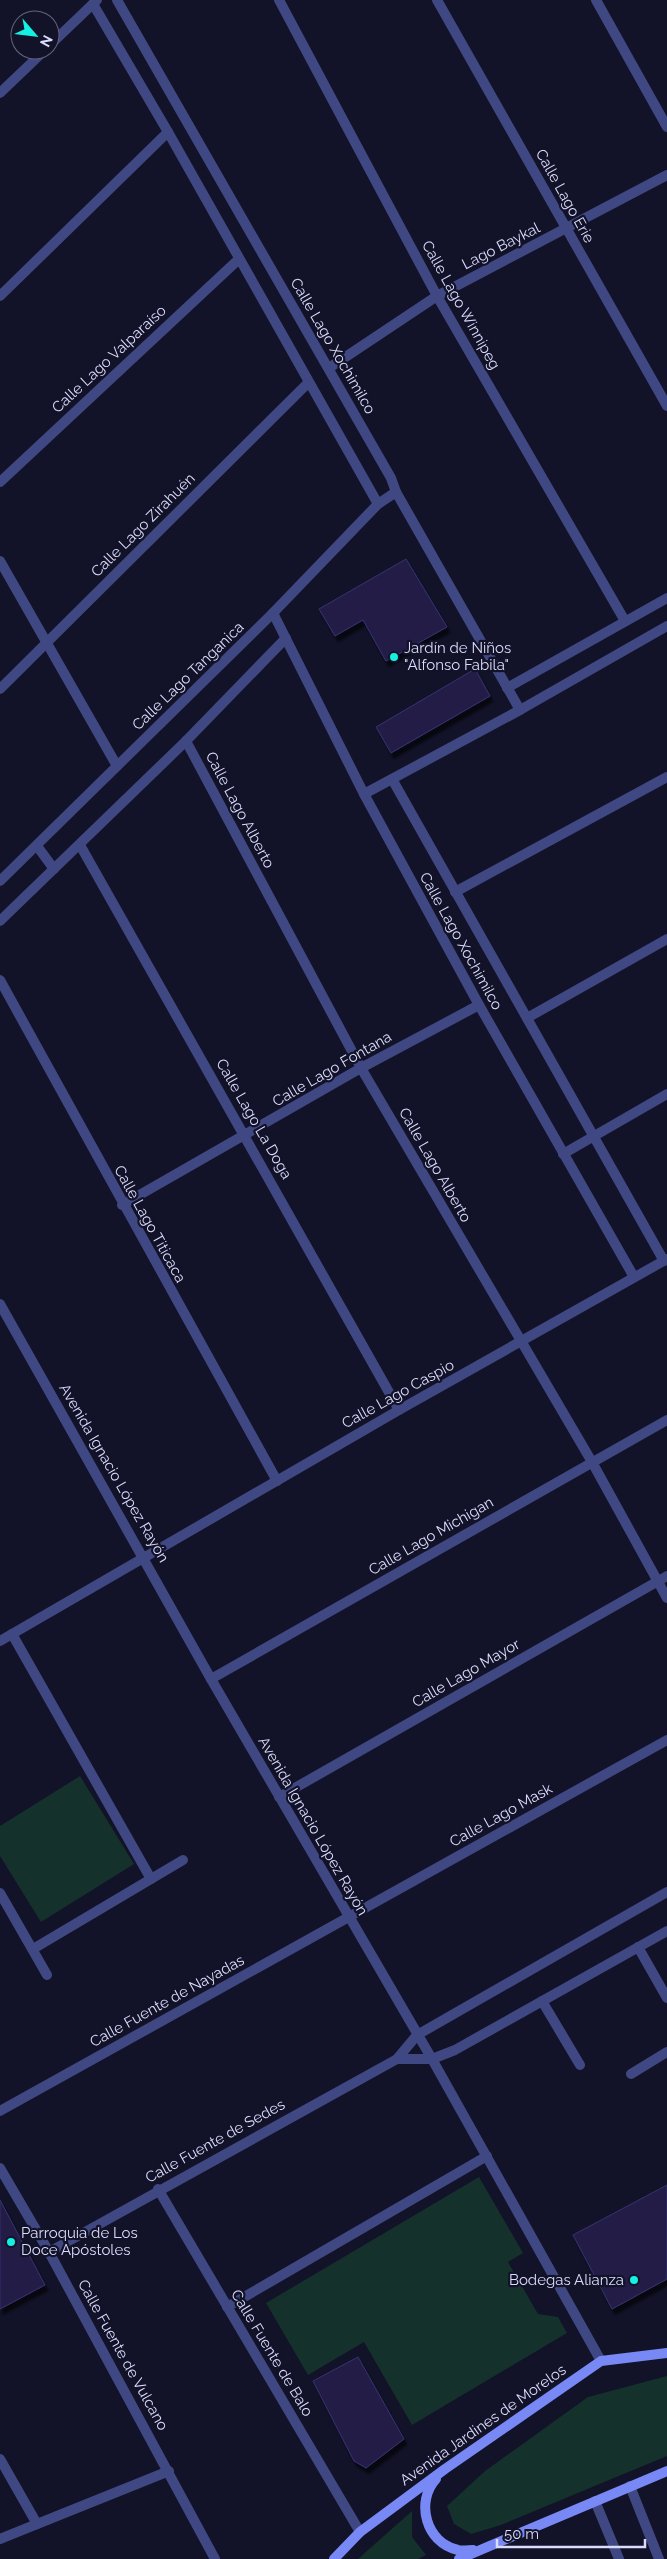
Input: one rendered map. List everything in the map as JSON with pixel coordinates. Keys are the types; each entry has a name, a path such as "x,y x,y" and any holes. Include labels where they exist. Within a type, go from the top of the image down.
{"main road":[{"name":"Avenida Jardines de Morelos","path":"334,2559 360,2532 445,2469 602,2361 667,2353"},
{"path":"445,2469 430,2486 424,2504 427,2524 439,2541 458,2550 478,2549"},
{"path":"459,2559 478,2549 667,2471"}],"street":[{"name":"Calle Lago Xochimilco","path":"117,0 329,368 391,478 396,492 520,710"},
{"name":"Calle Lago Winnipeg","path":"279,0 437,296 625,621"},
{"name":"Calle Lago Erie","path":"438,0 667,406"},
{"path":"596,0 667,127"},
{"path":"60,35 95,2 308,383 378,504"},
{"path":"0,93 35,60"},
{"path":"0,296 168,132"},
{"name":"Lago Baykal","path":"329,368 437,296 667,175"},
{"name":"Calle Lago Valparaíso","path":"0,482 239,259"},
{"name":"Calle Lago Zirahuén","path":"0,689 308,383"},
{"name":"Calle Lago Tanganica","path":"0,882 273,613 378,504 396,492"},
{"path":"0,561 117,766"},
{"path":"507,688 667,598"},
{"name":"Calle Lago Xochimilco","path":"273,613 364,794 479,1005 634,1278"},
{"path":"364,794 520,710 667,626"},
{"path":"0,921 186,741 286,638"},
{"name":"Calle Lago Alberto","path":"186,741 361,1068 521,1343 662,1579 667,1598"},
{"path":"455,892 667,777"},
{"name":"Calle Lago Xochimilco","path":"392,780 593,1136 666,1260"},
{"name":"Calle Lago La Doga","path":"80,845 246,1135 399,1410"},
{"path":"37,846 54,869"},
{"path":"527,1018 667,939"},
{"name":"Calle Lago Titicaca","path":"0,980 122,1205 277,1481"},
{"name":"Calle Lago Fontana","path":"122,1205 361,1068 479,1005"},
{"path":"564,1154 667,1094"},
{"name":"Calle Lago Caspio","path":"0,1641 399,1410 666,1260"},
{"name":"Avenida Ignacio López Rayón","path":"0,1304 211,1679 432,2059 602,2361"},
{"name":"Calle Lago Michigan","path":"211,1679 667,1420"},
{"name":"Calle Lago Mayor","path":"279,1797 662,1579"},
{"path":"12,1634 151,1879"},
{"name":"Calle Lago Mask","path":"349,1917 667,1740"},
{"path":"33,1949 183,1860"},
{"name":"Calle Fuente de Sedes","path":"49,2252 158,2189 397,2059 418,2035 667,1892"},
{"path":"0,1893 47,1975"},
{"name":"Calle Fuente de Nayadas","path":"0,2111 349,1917"},
{"path":"432,2059 455,2050 667,1931"},
{"path":"638,1947 667,1998"},
{"path":"542,2001 580,2065"},
{"path":"631,2074 667,2052"},
{"name":"Calle Fuente de Sedes","path":"397,2059 432,2059"},
{"path":"227,2307 487,2156"},
{"name":"Calle Fuente de Vulcano","path":"0,2168 49,2252 215,2559"},
{"name":"Calle Fuente de Balo","path":"158,2189 360,2532"},
{"path":"0,2459 37,2524"},
{"path":"0,2539 169,2471"},
{"path":"630,2486 659,2559"},
{"path":"595,2501 619,2559"}],"green space":[{"path":"80,1776 134,1864 41,1922 0,1856 0,1826"},
{"path":"479,2177 523,2253 508,2262 538,2314 558,2317 567,2333 412,2425 364,2342 308,2375 266,2303"},
{"path":"667,2376 667,2456 501,2525 471,2534 454,2524 447,2506 485,2471 588,2397"},
{"path":"412,2511 412,2537 426,2555 418,2559 358,2559"}],"building":[{"path":"406,559 447,627 386,661 363,620 335,636 319,609"},
{"path":"475,669 490,696 391,753 376,727"},
{"path":"667,2185 667,2279 612,2309 573,2235"},
{"name":"Parroquia de Los Doce Apóstoles","path":"0,2200 45,2285 0,2309"},
{"path":"358,2357 404,2439 366,2468 354,2461 313,2381"}],"place":[{"name":"Jardín de Niños \"Alfonso Fabila\"","path":"394,657"},
{"name":"Parroquia de Los Doce Apóstoles","path":"11,2242"},
{"name":"Bodegas Alianza","path":"634,2280"}]}
